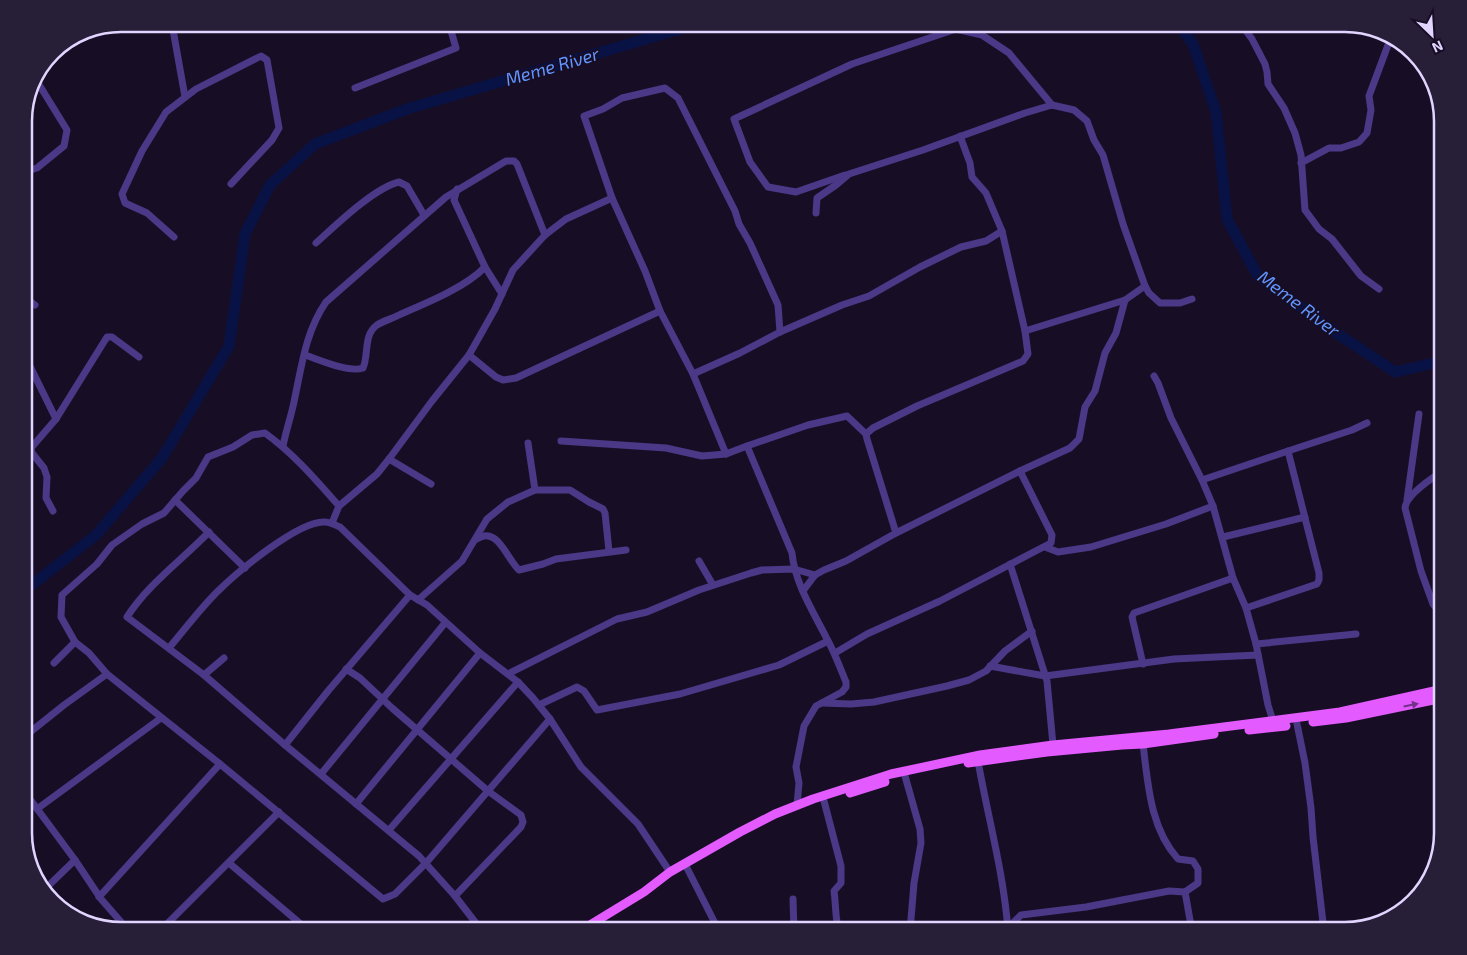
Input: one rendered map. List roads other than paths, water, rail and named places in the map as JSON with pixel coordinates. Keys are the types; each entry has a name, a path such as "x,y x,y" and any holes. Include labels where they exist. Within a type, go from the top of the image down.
{"main road":[{"path":"595,922 644,892 670,872 740,832 797,805 870,780 911,769 980,755 1340,712 1434,691"},
{"path":"600,922 744,834 775,818 906,776 978,762 1046,752 1143,744 1346,718 1434,700"}],"street":[{"path":"173,32 185,97"},
{"path":"354,88 456,48 451,32"},
{"path":"947,32 852,64 734,119 750,162 768,187 796,192 924,150 1025,112 1052,105 1074,110 1087,121 1094,140 1103,155 1123,224 1149,293 1160,303 1180,303 1192,299"},
{"path":"969,32 982,35 1009,53 1052,105"},
{"path":"1247,32 1265,64 1268,84 1284,108 1294,133 1302,163 1305,210 1319,229 1332,239 1361,276 1379,289"},
{"path":"1302,163 1329,148 1341,148 1359,142 1367,134 1371,110 1369,96 1389,44"},
{"path":"174,237 147,213 125,204 122,194 150,136 166,112 196,89 261,56 266,60 279,128 272,140 231,184"},
{"path":"33,169 64,146 67,130 40,86"},
{"path":"726,454 693,374 660,311 645,271 612,198 584,116 603,109 622,98 665,88 678,98 735,211 739,224 750,243 778,305 780,332"},
{"path":"866,434 873,428 917,406 1023,361 1028,354 1025,331 1002,231 986,192 972,176 970,162 960,136"},
{"path":"283,446 295,398 300,367 305,355 310,331 326,302 446,197 458,188 506,161 514,160 545,235"},
{"path":"816,213 817,198 849,174"},
{"path":"316,243 362,203 395,183 404,183 424,215"},
{"path":"458,188 454,200 485,267 502,294"},
{"path":"446,197 454,200"},
{"path":"332,523 339,506 377,474 390,459 432,401 469,355 513,270 545,235 566,219 612,198"},
{"path":"693,374 740,353 780,332 842,305 869,296 920,267 961,247 986,241 1002,231"},
{"path":"305,355 344,368 357,370 363,368 366,363 368,340 376,326 434,299 476,276 485,267"},
{"path":"1025,331 1125,300 1145,286"},
{"path":"802,591 815,575 846,561 896,533 1020,471 1070,448 1079,439 1085,407 1095,391 1105,353 1116,333 1125,300"},
{"path":"469,355 496,377 503,380 516,378 660,311"},
{"path":"33,446 56,420 107,337 112,337 139,357"},
{"path":"33,373 56,420"},
{"path":"1154,376 1171,418 1213,506 1233,578 1246,608 1273,721"},
{"path":"1419,414 1405,508 1421,571 1434,604"},
{"path":"561,441 666,448 702,456 726,454 808,425 847,416 866,434 896,533"},
{"path":"1202,480 1352,430 1367,423"},
{"path":"339,506 283,446 265,434 252,435 233,447 208,457 196,478 164,513 142,524 112,545 97,564 62,595 61,617 75,642 89,653 107,674 279,812 383,899 396,894 426,863 550,719"},
{"path":"528,443 536,490"},
{"path":"747,446 792,552 794,569 802,591 834,653 846,682 846,687 842,692 820,702 811,712 804,726 800,738 796,767 799,783 797,805"},
{"path":"1246,608 1317,584 1319,580 1319,573 1288,451"},
{"path":"33,454 44,468 47,477 46,498 53,511"},
{"path":"390,459 431,484"},
{"path":"834,653 867,634 940,601 1051,543 1052,535 1020,471"},
{"path":"1407,501 1434,477"},
{"path":"418,600 462,562 488,519 508,502 536,490 570,490 603,509 609,551"},
{"path":"175,500 245,568"},
{"path":"1045,547 1058,552 1092,547 1166,524 1213,506"},
{"path":"1223,537 1304,517"},
{"path":"169,648 216,593 273,546 314,523 332,523 340,527 410,595 427,605 480,653 518,682 550,719 582,767 638,824 670,872"},
{"path":"209,532 192,550 170,568 127,617 204,674 285,745 389,830 426,863 475,922"},
{"path":"475,541 486,534 492,536 519,570 556,559 626,550"},
{"path":"699,561 713,585"},
{"path":"1010,564 1049,688 1053,745"},
{"path":"508,674 617,619 647,612 713,585 762,570 794,569 815,575"},
{"path":"1143,664 1132,617 1134,612 1233,578"},
{"path":"285,745 346,669 410,595"},
{"path":"322,774 445,622"},
{"path":"820,702 851,704 874,702 969,680 986,670 1020,638 1032,631"},
{"path":"1256,644 1356,634"},
{"path":"538,705 577,687 584,691 597,710 680,694 779,665 828,641"},
{"path":"54,663 75,642"},
{"path":"356,804 480,653"},
{"path":"990,666 1045,676 1174,659 1258,655"},
{"path":"204,674 224,658"},
{"path":"346,669 360,678 488,790 521,816 523,822 520,827 455,896"},
{"path":"33,730 107,674"},
{"path":"389,830 518,682"},
{"path":"37,809 160,718"},
{"path":"1297,724 1311,808 1323,922"},
{"path":"1014,922 1021,915 1086,907 1169,891 1185,892 1198,883 1198,869 1192,860 1178,859 1168,848 1152,810 1143,744"},
{"path":"978,762 998,856 1007,922"},
{"path":"99,897 220,764"},
{"path":"906,776 922,843 914,883 911,922"},
{"path":"824,801 841,866 841,882 834,891 838,917 836,922"},
{"path":"33,803 75,860 99,897 121,922"},
{"path":"169,922 279,812"},
{"path":"49,885 75,860"},
{"path":"229,862 299,922"},
{"path":"687,868 714,922"},
{"path":"1185,892 1190,922"},
{"path":"793,899 794,922"}],"waterway":[{"path":"33,584 96,535 162,458 229,346 245,234 270,185 315,144 407,109 670,32"},
{"name":"Meme River","path":"1184,32 1193,44 1216,112 1227,219 1258,276 1338,334 1395,372 1434,363"}]}
